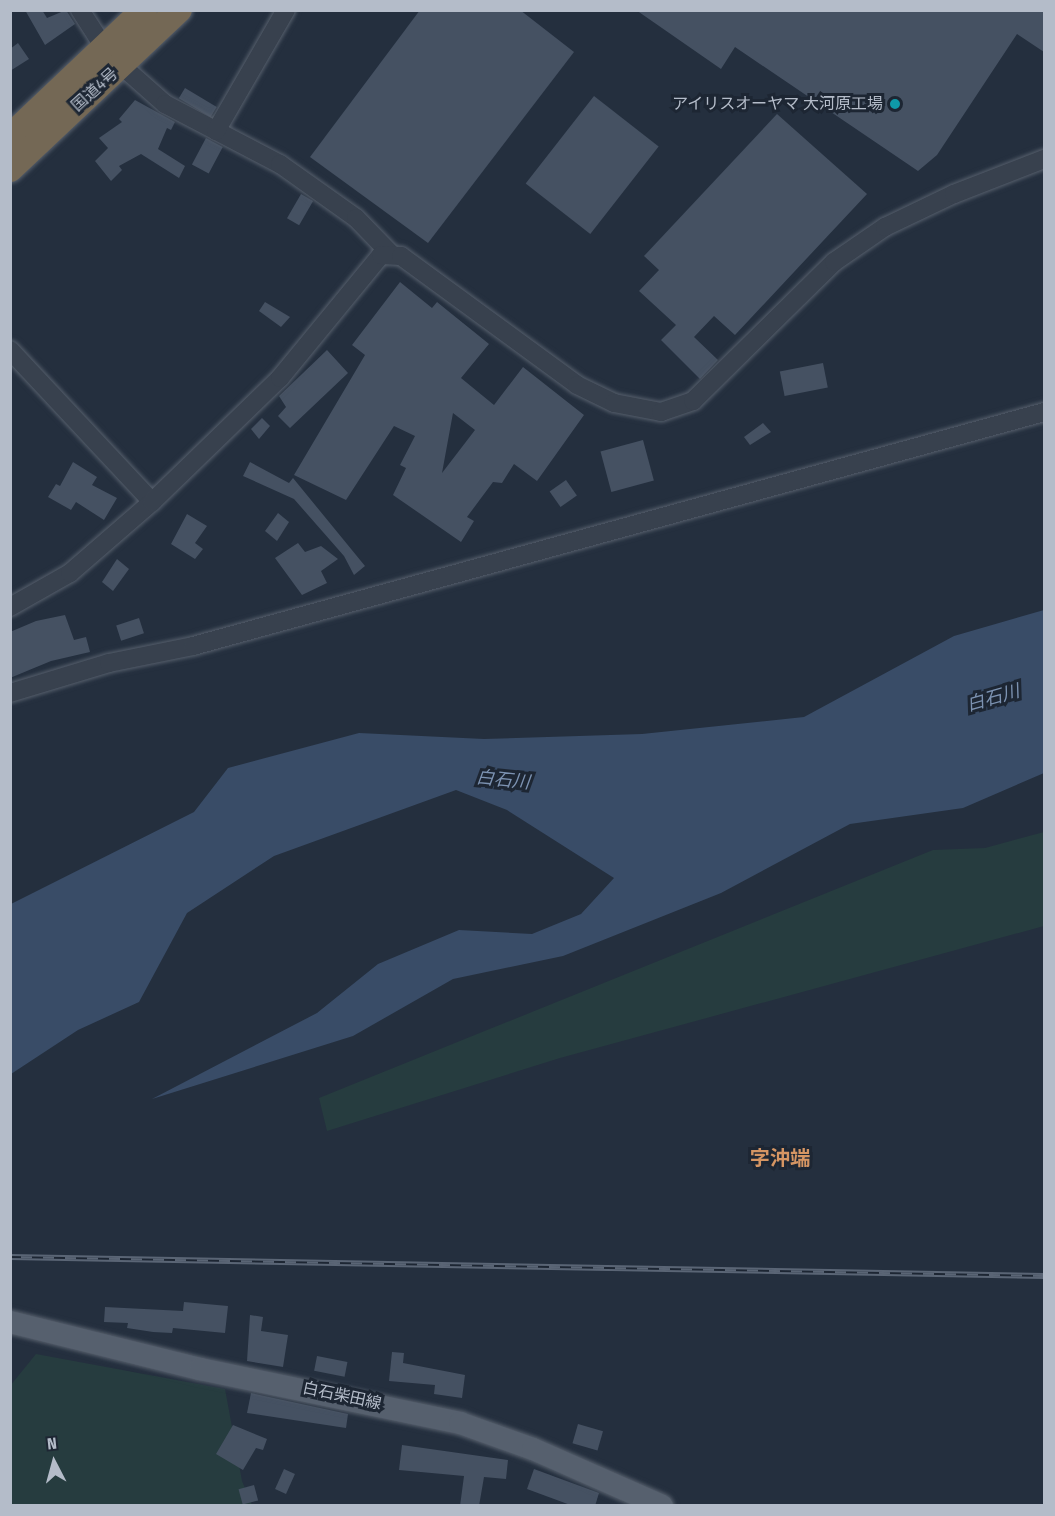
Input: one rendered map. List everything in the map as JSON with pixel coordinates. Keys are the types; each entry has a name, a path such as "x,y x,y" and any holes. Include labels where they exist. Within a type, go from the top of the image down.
{"highway":[{"name":"国道4号","path":"10,169 113,57 144,10"},
{"name":"国道4号","path":"10,136 179,10"}],"main road":[{"name":"白石柴田線","path":"10,1322 200,1369 460,1423 532,1449 662,1506"}],"street":[{"path":"80,10 113,57 165,104 280,164 337,204 390,253 401,256 577,385 614,403 661,412 693,401 834,262 885,227 954,194 1044,159"},
{"path":"216,130 286,10"},
{"path":"10,607 70,573 152,502 280,378 381,255 390,253"},
{"path":"10,350 152,502"},
{"path":"10,693 110,663 194,646 1044,412"}],"green space":[{"path":"1044,832 1044,926 560,1058 327,1131 319,1098 933,850 985,848"},
{"path":"36,1354 225,1389 242,1481 252,1505 11,1505 10,1386"}],"water":[{"name":"白石川","path":"1044,610 1044,773 963,808 850,824 721,893 563,956 453,979 353,1036 152,1099 317,1013 378,964 459,930 532,934 581,914 614,878 507,810 456,790 274,856 187,913 139,1002 78,1030 11,1074 11,904 194,812 228,768 359,733 484,739 642,734 804,717 954,636"}],"building":[{"path":"25,10 42,10 47,18 66,10 75,24 45,45"},
{"path":"420,10 520,10 574,52 428,243 310,157"},
{"name":"アイリスオーヤマ 大河原工場","path":"636,10 1044,10 1044,52 1017,34 937,155 918,171 735,47 721,69"},
{"path":"18,43 29,59 10,71 10,49"},
{"path":"185,88 217,107 211,117 179,98"},
{"path":"594,96 659,146 590,234 526,183"},
{"path":"135,100 175,122 171,130 167,128 158,149 185,166 179,178 141,154 119,166 122,170 111,181 95,161 108,148 99,138 122,122 119,119"},
{"path":"777,114 867,194 735,335 714,316 694,337 718,360 700,379 661,340 676,325 639,291 659,270 644,256"},
{"path":"206,138 223,147 209,173 192,164"},
{"path":"301,194 313,201 299,225 287,218"},
{"path":"400,282 432,308 437,302 489,344 461,378 494,405 523,367 584,415 537,481 514,464 502,483 493,482 467,517 474,521 461,542 393,495 406,468 400,465 415,436 394,426 346,500 294,475 365,355 352,345","holes":["453,413 475,430 442,473"]},
{"path":"265,302 290,317 281,327 259,311"},
{"path":"327,350 348,373 290,428 278,416 286,407 279,396"},
{"path":"823,363 828,388 785,396 780,371"},
{"path":"262,418 270,426 259,439 251,429"},
{"path":"763,423 771,432 750,445 744,437"},
{"path":"643,440 654,481 611,492 600,451"},
{"path":"73,462 97,477 92,485 117,498 104,520 76,502 71,510 48,497 56,484 60,486"},
{"path":"250,462 289,483 293,478 365,566 354,575 344,556 294,499 243,476"},
{"path":"566,480 577,496 561,507 550,491"},
{"path":"278,513 289,522 277,541 265,531"},
{"path":"187,514 207,526 195,543 203,549 195,559 171,544"},
{"path":"298,543 305,552 321,546 338,559 321,571 327,583 302,595 275,558"},
{"path":"117,559 129,569 113,591 102,582"},
{"path":"65,615 74,640 86,637 90,652 51,661 10,678 10,632 36,621"},
{"path":"139,618 144,633 121,641 116,625"},
{"path":"184,1302 228,1306 225,1333 173,1328 172,1333 153,1332 127,1328 128,1323 104,1322 105,1307 183,1311"},
{"path":"250,1315 263,1317 261,1331 288,1335 283,1367 247,1361"},
{"path":"392,1352 404,1353 403,1363 465,1375 462,1398 434,1394 435,1385 389,1381"},
{"path":"317,1356 347,1362 345,1377 314,1371"},
{"path":"251,1393 348,1414 346,1428 247,1413"},
{"path":"578,1424 603,1431 597,1450 572,1443"},
{"path":"233,1425 267,1439 263,1450 256,1448 243,1470 216,1454"},
{"path":"402,1445 508,1460 506,1479 484,1477 479,1506 460,1506 464,1476 399,1470"},
{"path":"284,1469 295,1474 286,1494 275,1489"},
{"path":"534,1469 599,1493 595,1506 573,1506 527,1489"},
{"path":"254,1485 258,1500 243,1505 239,1489"}],"railway":[{"path":"10,1257 1044,1276"}],"place":[{"name":"アイリスオーヤマ 大河原工場","path":"895,104"}],"district":[{"name":"字沖端","path":"780,1158"}]}
